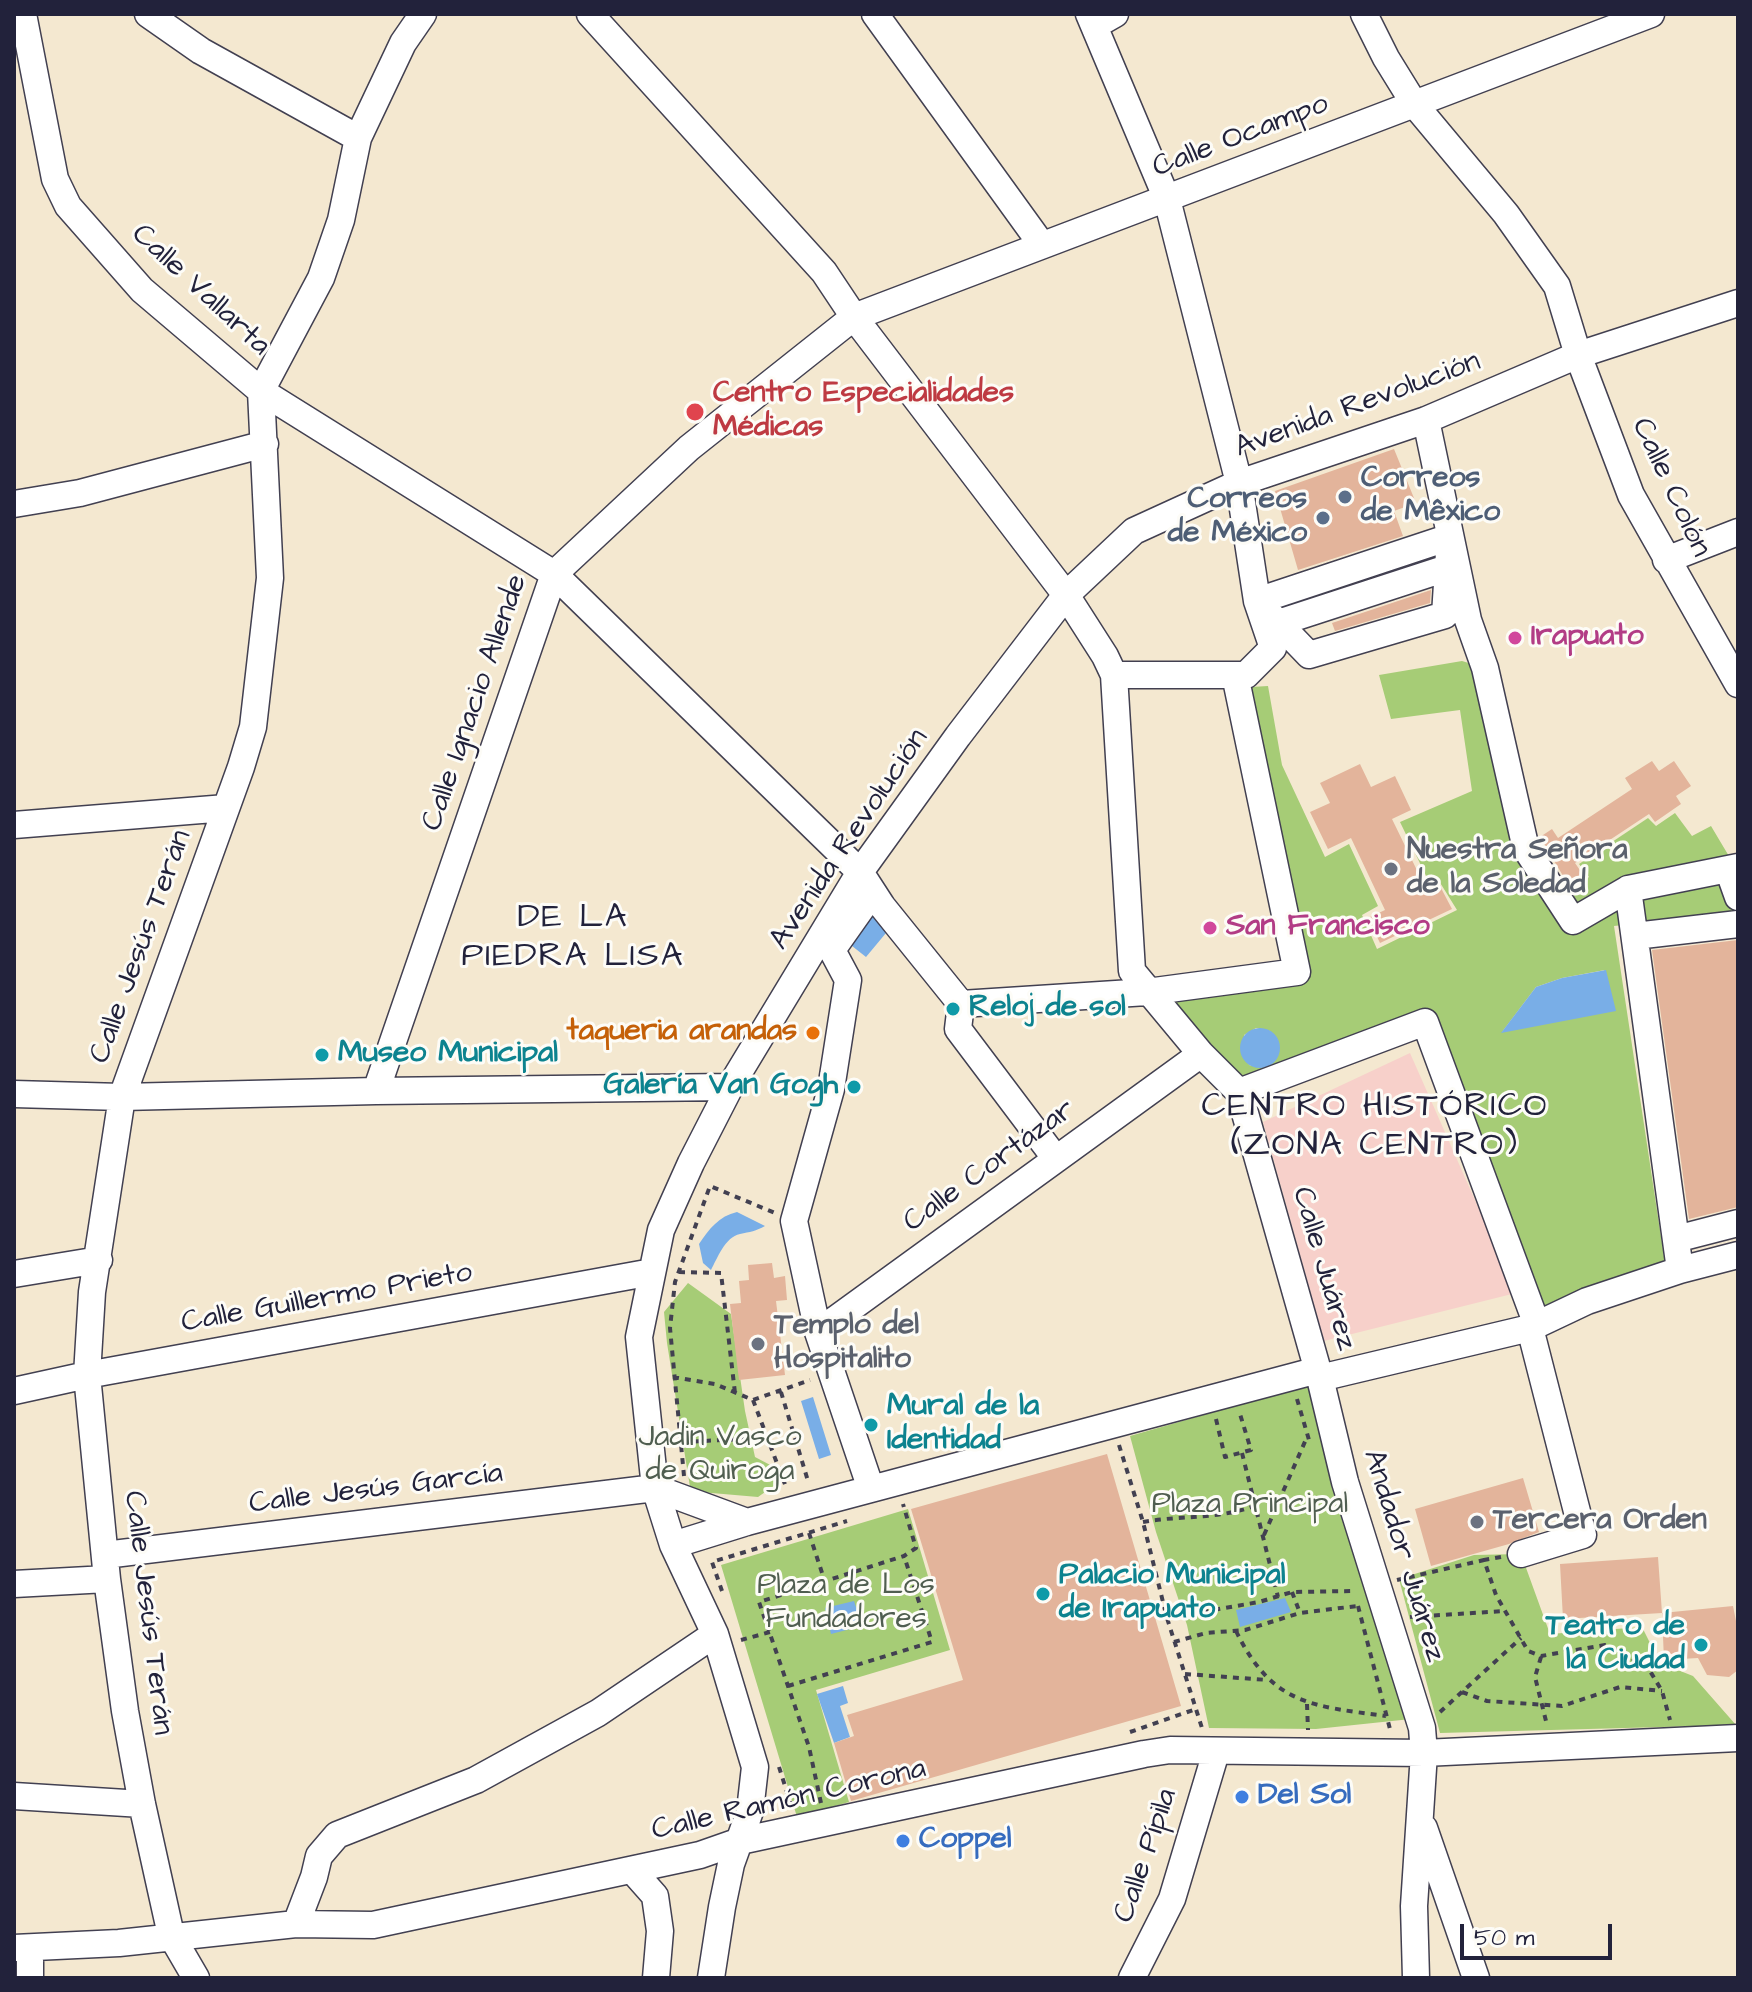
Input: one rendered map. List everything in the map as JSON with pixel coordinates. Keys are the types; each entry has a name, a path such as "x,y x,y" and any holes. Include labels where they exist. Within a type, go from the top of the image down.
{"street":[{"name":"Calle Vallarta","path":"23,14 55,179 68,206 142,290 261,391 554,574 866,882 961,1004"},
{"path":"148,14 201,51 358,138"},
{"path":"261,391 321,278 341,220 358,138 403,43 423,14"},
{"path":"590,14 824,272 854,317 1066,595 1114,675 1246,675 1275,635 1447,568"},
{"path":"875,14 1042,245"},
{"name":"Calle Colón","path":"1364,14 1415,105 1506,214 1557,286 1578,355 1631,495 1738,684"},
{"name":"Calle Ocampo","path":"854,317 1651,14"},
{"path":"1099,18 1167,199 1239,483 1257,601 1275,635 1293,660 1313,663 1468,620"},
{"name":"Avenida Revolución","path":"711,1978 731,1864 750,1811 755,1767 727,1638 673,1545 655,1488 639,1337 661,1230 730,1087 958,736 1066,595 1134,531 1239,483 1426,420 1578,355 1738,303"},
{"name":"Calle Ignacio Allende","path":"376,1091 554,574 689,448 854,317"},
{"name":"Calle Jesús Terán","path":"196,1978 171,1935 125,1711 106,1567 87,1375 92,1292 122,1097 253,727 268,593 261,391"},
{"path":"1426,420 1468,620 1485,668 1526,849 1573,921 1628,889 1733,868 1738,897"},
{"path":"14,504 80,493 265,444"},
{"path":"1666,560 1738,532"},
{"path":"1257,601 1450,537"},
{"path":"1275,635 1309,655 1445,615 1450,537"},
{"name":"Calle Juárez","path":"1114,675 1132,971 1201,1054 1239,1092 1319,1374"},
{"path":"1056,1159 958,1029 961,1004 1147,992 1297,972 1235,675"},
{"path":"14,825 226,808"},
{"path":"866,882 832,950 848,980 831,1089 794,1221 818,1332 871,1489"},
{"path":"1628,889 1680,1270"},
{"path":"1635,936 1738,924"},
{"path":"1239,1092 1425,1022 1534,1326 1583,1535 1521,1554"},
{"name":"Calle Cortázar","path":"818,1332 1201,1054"},
{"path":"14,1094 122,1097 730,1087"},
{"path":"1676,1239 1738,1223"},
{"path":"673,1545 747,1522 806,1516 871,1489 1319,1374 1534,1326 1587,1301 1680,1270 1738,1255"},
{"path":"14,1274 99,1260"},
{"name":"Calle Guillermo Prieto","path":"14,1391 652,1272"},
{"name":"Andador Juárez","path":"1319,1374 1377,1603 1423,1741"},
{"path":"655,1488 747,1522"},
{"name":"Calle Jesús García","path":"14,1584 106,1567 655,1488"},
{"path":"296,1924 319,1856 337,1835 476,1780 727,1638"},
{"name":"Calle Ramón Corona","path":"22,1948 119,1943 171,1935 296,1924 373,1925 700,1855 740,1841 1170,1750 1211,1746 1423,1741 1553,1747 1738,1738"},
{"path":"1416,1978 1414,1906 1423,1741"},
{"name":"Calle Pípila","path":"1132,1978 1172,1899 1211,1746"},
{"path":"14,1796 142,1804"},
{"path":"1419,1813 1476,1978"},
{"path":"632,1870 655,1896 660,1931 656,1978"},
{"path":"22,1948 30,1978"}],"path":[{"path":"686,1498 670,1328 675,1282 710,1186 794,1221"},
{"path":"679,1272 721,1273 735,1393"},
{"path":"673,1377 715,1384 753,1400 831,1371"},
{"path":"781,1392 806,1516 825,1582"},
{"path":"753,1400 806,1516"},
{"path":"1216,1417 1225,1457 1242,1453 1251,1450 1240,1411"},
{"path":"1263,1538 1308,1435"},
{"path":"681,1442 768,1438"},
{"path":"1118,1441 1174,1642 1211,1746"},
{"path":"1242,1453 1278,1597"},
{"path":"822,1807 809,1747 759,1602 904,1556 916,1548 903,1504"},
{"path":"1143,1522 1166,1517 1231,1514 1255,1505"},
{"path":"1377,1603 1484,1560 1521,1554"},
{"path":"788,1686 932,1642 904,1556"},
{"path":"1484,1560 1504,1611 1528,1651 1541,1656 1605,1645 1647,1666 1662,1691 1676,1741"},
{"path":"1167,1618 1292,1592 1353,1591"},
{"path":"1292,1592 1300,1613"},
{"path":"1377,1603 1386,1716 1390,1731 1423,1741 1462,1692 1521,1638"},
{"path":"1174,1642 1206,1633 1236,1631 1300,1613 1377,1603 1504,1611"},
{"path":"1236,1631 1246,1652 1268,1680 1307,1704 1386,1716"},
{"path":"727,1638 770,1632"},
{"path":"1541,1656 1535,1677 1553,1747"},
{"path":"1185,1674 1268,1680"},
{"path":"1462,1692 1487,1701 1562,1706 1620,1687 1662,1691"},
{"path":"1307,1704 1309,1738"}],"shaded area":[{"path":"1410,1053 1516,1293 1324,1341 1263,1122"}],"green space":[{"path":"1462,661 1485,668 1527,842 1566,893 1589,877 1579,864 1648,818 1656,826 1675,813 1692,836 1711,826 1736,868 1738,913 1614,926 1666,1270 1540,1314 1436,1017 1246,1085 1199,1045 1172,995 1297,971 1243,694 1251,687 1268,686 1282,765 1325,857 1349,844 1378,906 1362,915 1377,949 1457,910 1439,881 1430,884 1400,822 1472,791 1460,710 1391,719 1379,675","holes":["1605,970 1502,1032 1536,987 1562,978","1256,1028 1270,1031 1278,1040 1261,1068 1249,1065 1244,1035"]},
{"name":"Jadin Vasco de Quiroga","path":"688,1283 731,1314 755,1457 776,1468 775,1485 758,1497 700,1492 690,1487 664,1312"},
{"name":"Plaza Principal","path":"1315,1383 1411,1719 1316,1729 1209,1728 1187,1625 1156,1532 1130,1436"},
{"name":"Plaza de Los Fundadores","path":"908,1509 950,1650 816,1690 849,1802 797,1817 721,1565"},
{"path":"1521,1554 1550,1634 1642,1627 1660,1663 1693,1676 1736,1725 1440,1733 1399,1579 1474,1555"}],"water":[{"path":"871,911 891,927 866,957 847,942"},
{"path":"1606,970 1616,1011 1501,1033 1536,987 1562,978"},
{"path":"1260,1028 1274,1034 1280,1048 1274,1062 1260,1068 1246,1062 1240,1048 1246,1034"},
{"path":"737,1212 765,1226 730,1239 711,1270 703,1263 699,1244 715,1224"},
{"path":"813,1397 831,1455 819,1459 801,1401"},
{"path":"1285,1598 1291,1612 1240,1627 1236,1610"},
{"path":"854,1601 862,1626 831,1634 825,1608"},
{"path":"843,1686 848,1703 840,1706 850,1737 834,1743 817,1694"}],"building":[{"name":"Correos de Mêxico","path":"1394,449 1416,503 1394,511 1403,536 1298,570 1275,491"},
{"path":"1431,590 1430,603 1335,631 1332,623"},
{"path":"1652,761 1659,771 1674,761 1691,786 1676,796 1681,804 1655,822 1649,814 1575,863 1584,876 1569,886 1540,837 1552,829 1558,838 1632,789 1625,778"},
{"name":"Nuestra Señora de la Soledad","path":"1360,764 1371,787 1395,776 1411,810 1392,819 1429,895 1441,888 1452,909 1380,943 1368,918 1385,910 1351,838 1328,849 1310,812 1330,803 1320,783"},
{"path":"1738,940 1738,1207 1689,1219 1652,950"},
{"name":"Templo del Hospitalito","path":"772,1263 774,1278 785,1276 787,1300 776,1301 785,1375 739,1380 730,1304 741,1303 739,1281 749,1280 748,1265"},
{"name":"Palacio Municipal de Irapuato","path":"1107,1454 1181,1706 851,1801 834,1743 854,1736 847,1715 963,1680 911,1509"},
{"name":"Tercera Orden","path":"1523,1478 1539,1532 1509,1544 1431,1566 1415,1509"},
{"path":"1658,1557 1662,1613 1563,1619 1560,1564"},
{"name":"Teatro de la Ciudad","path":"1733,1606 1738,1631 1738,1670 1729,1677 1707,1675 1698,1658 1664,1660 1662,1613"}],"place":[{"name":"Centro Especialidades Médicas","path":"695,412"},
{"name":"Correos de Mêxico","path":"1345,497"},
{"name":"Correos de México","path":"1323,518"},
{"name":"Irapuato","path":"1515,638"},
{"name":"Nuestra Señora de la Soledad","path":"1391,869"},
{"name":"San Francisco","path":"1210,928"},
{"name":"Reloj de sol","path":"953,1009"},
{"name":"taqueria arandas","path":"813,1033"},
{"name":"Museo Municipal","path":"322,1055"},
{"name":"Galería Van Gogh","path":"854,1087"},
{"name":"Templo del Hospitalito","path":"758,1344"},
{"name":"Mural de la Identidad","path":"871,1425"},
{"name":"Tercera Orden","path":"1477,1522"},
{"name":"Palacio Municipal de Irapuato","path":"1043,1594"},
{"name":"Teatro de la Ciudad","path":"1701,1645"},
{"name":"Del Sol","path":"1242,1797"},
{"name":"Coppel","path":"903,1841"}],"district":[{"name":"DE LA PIEDRA LISA","path":"573,938"},
{"name":"CENTRO HISTÓRICO (ZONA CENTRO)","path":"1375,1128"}]}
